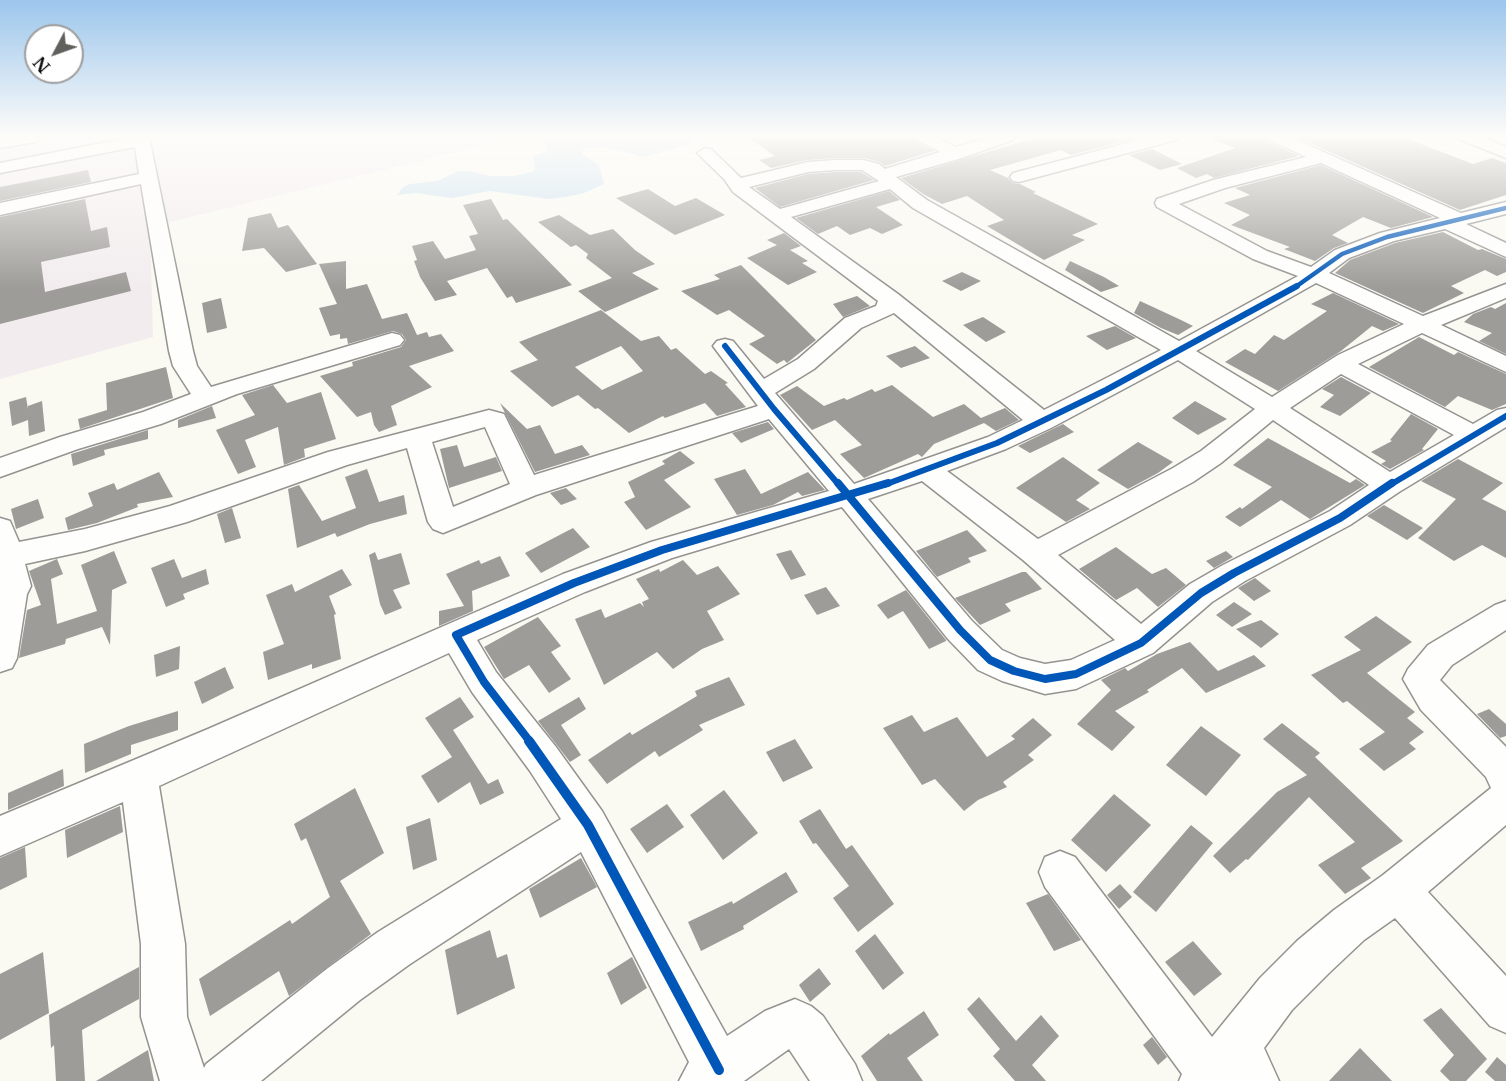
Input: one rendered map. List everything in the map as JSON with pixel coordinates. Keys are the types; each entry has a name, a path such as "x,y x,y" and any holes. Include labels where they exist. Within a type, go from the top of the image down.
{"street":[{"path":"0,209 100,187"},
{"path":"150,187 181,351 185,366 205,396"},
{"path":"739,187 890,298 1042,422"},
{"path":"775,216 863,187"},
{"path":"899,187 920,204 1114,316 1179,350 1389,485"},
{"path":"1208,187 1164,202 1260,255 1314,274 1506,365"},
{"path":"1384,187 1454,221 1506,251"},
{"path":"0,836 139,777 574,583 662,550 927,470 1042,422 1275,298 1314,274 1326,263 1360,246 1386,237 1506,208"},
{"path":"1034,552 1121,510 1183,475 1210,457 1272,408 1340,364 1421,325 1503,293"},
{"path":"417,437 443,522 525,488 768,400 789,376 853,323 885,310 890,298"},
{"path":"0,468 69,442 152,418 205,396 392,340"},
{"path":"725,346 960,630 990,660 1014,671 1045,679 1076,674 1141,643 1201,593 1234,573 1340,518 1389,485 1506,416"},
{"path":"1340,364 1474,435"},
{"path":"0,658 6,600 15,586 4,543 85,540 177,514 338,458 489,418 495,420 525,488"},
{"path":"927,470 1034,552 1141,643"},
{"path":"1506,614 1440,655 1420,679 1434,699 1499,765 1506,779"},
{"path":"456,636 484,682 543,759 588,825 711,1076 781,1027 795,1022 806,1033 838,1081"},
{"path":"139,777 163,944 164,1017 184,1081"},
{"path":"1060,872 1226,1070 1275,994 1313,957 1349,925 1398,890 1506,800"},
{"path":"223,1081 344,984 386,954 588,825"},
{"path":"1398,890 1506,1010"}],"shaded area":[{"path":"0,187 312,187 150,227 153,337 0,379"}],"water":[{"path":"403,187 596,187 584,193 548,199 490,191 452,198 416,193 397,195"}],"building":[{"path":"0,187 65,187 0,201"},
{"path":"757,187 848,187 780,207 755,188"},
{"path":"914,187 1027,187 1036,192 1033,193 1098,224 1072,235 1085,240 1044,260 987,226 1004,220 967,196 942,204"},
{"path":"1369,187 1433,217 1391,228 1363,217 1332,235 1348,243 1334,248 1315,261 1284,249 1290,247 1231,225 1250,215 1224,203 1250,195 1235,188"},
{"path":"1409,187 1506,187 1506,195 1460,210"},
{"path":"648,189 675,206 696,198 725,215 675,235 616,198"},
{"path":"889,191 900,200 876,207 903,225 882,234 870,228 850,235 837,226 818,234 796,218"},
{"path":"85,199 91,231 107,227 110,247 41,262 45,292 126,272 131,291 0,324 0,217"},
{"path":"491,199 503,220 507,219 572,285 516,303 512,296 507,298 487,268 447,281 457,295 435,301 420,277 414,261 417,260 412,246 433,241 445,259 476,250 469,236 478,234 463,205"},
{"path":"271,213 278,228 288,225 317,264 286,272 264,248 242,251 248,218"},
{"path":"559,215 590,235 613,229 635,250 655,264 632,273 659,289 605,312 578,291 612,278 586,258 588,254 576,245 571,247 538,222"},
{"path":"1443,232 1478,250 1482,249 1506,259 1506,272 1497,276 1485,270 1451,286 1464,293 1423,313 1335,273 1350,260 1395,243"},
{"path":"784,233 801,246 790,250 808,261 802,263 817,272 788,285 747,258 777,245 767,240"},
{"path":"346,261 346,289 367,284 382,319 407,313 417,335 427,332 429,337 441,334 454,351 409,366 432,387 391,406 397,425 379,432 374,425 371,412 357,417 320,376 353,366 352,362 401,347 406,340 402,334 393,331 348,344 347,338 340,339 340,334 330,336 319,308 337,304 319,264"},
{"path":"1070,261 1119,286 1101,292 1065,270"},
{"path":"741,265 816,340 787,363 784,360 777,364 749,344 765,336 729,310 717,315 681,291 720,279 714,275"},
{"path":"962,272 981,281 961,291 942,281"},
{"path":"1333,293 1399,324 1383,331 1372,326 1341,351 1278,391 1225,362 1245,349 1255,354 1274,335 1284,340 1327,311 1311,304"},
{"path":"857,296 870,306 843,317 833,304"},
{"path":"221,298 227,328 207,333 202,303"},
{"path":"1140,301 1193,326 1178,335 1161,328 1134,313"},
{"path":"1506,303 1506,354 1479,341 1492,333 1464,322 1473,314 1491,307 1495,309"},
{"path":"601,310 641,341 659,336 671,350 676,348 705,374 711,371 728,383 725,384 746,407 717,416 705,403 665,418 663,416 629,433 578,395 552,407 510,371 538,360 519,342","holes":["621,346 643,371 602,390 575,367"]},
{"path":"983,317 1006,332 986,342 963,325"},
{"path":"1115,326 1136,338 1107,350 1086,336"},
{"path":"1419,337 1454,355 1458,352 1506,374 1506,404 1492,410 1458,396 1445,407 1369,367"},
{"path":"915,346 930,358 901,368 886,356"},
{"path":"166,367 173,398 80,429 78,419 107,410 106,383"},
{"path":"1341,377 1371,393 1340,416 1320,407 1334,395 1322,389"},
{"path":"273,385 287,403 321,392 336,439 304,449 305,457 284,465 278,427 245,440 256,467 238,474 216,430 255,415 242,395"},
{"path":"892,385 933,417 964,404 981,418 1005,408 1019,420 996,431 984,423 934,444 922,457 918,454 864,478 840,454 862,445 835,420 812,430 780,395 797,386 824,406 844,398 847,400 872,389 875,392"},
{"path":"26,397 28,409 28,406 42,401 45,431 29,436 28,420 12,426 9,402"},
{"path":"1195,401 1227,419 1198,435 1172,418"},
{"path":"500,403 527,429 540,425 555,454 582,445 590,455 535,472"},
{"path":"212,406 216,418 178,428 178,420"},
{"path":"1411,414 1438,429 1422,449 1424,450 1390,469 1381,464 1386,461 1371,452 1392,441 1390,440"},
{"path":"768,422 774,429 741,443 732,433"},
{"path":"1063,424 1074,432 1030,453 1018,446"},
{"path":"148,430 148,439 104,450 105,455 73,466 71,454"},
{"path":"1268,438 1350,483 1356,479 1365,485 1310,519 1281,500 1240,527 1225,517 1240,507 1242,509 1272,487 1233,465"},
{"path":"1138,442 1173,462 1128,489 1097,470"},
{"path":"457,445 464,467 496,457 502,471 449,488 440,449"},
{"path":"680,451 695,463 664,480 691,507 646,530 624,502 635,497 628,482 665,464 662,461"},
{"path":"1063,457 1100,483 1076,500 1090,509 1066,522 1016,488"},
{"path":"1458,459 1503,483 1482,499 1506,511 1506,558 1482,545 1454,561 1418,538 1456,499 1421,481"},
{"path":"367,469 379,502 404,495 407,514 370,524 337,537 335,533 297,548 288,489 299,485 322,521 356,508 345,477"},
{"path":"745,469 761,494 808,472 825,490 802,496 798,492 773,505 737,515 714,479"},
{"path":"159,472 173,497 137,504 138,507 97,523 68,530 65,518 93,506 88,493 114,483 117,490"},
{"path":"566,488 577,499 561,505 550,493"},
{"path":"38,499 44,518 16,529 11,509"},
{"path":"1384,505 1423,528 1407,540 1367,516"},
{"path":"232,508 241,538 225,543 217,514"},
{"path":"573,528 590,547 541,573 525,553"},
{"path":"967,530 987,551 968,558 971,562 937,577 916,551"},
{"path":"1116,547 1152,574 1166,568 1186,585 1158,607 1137,588 1116,600 1079,569"},
{"path":"791,550 806,575 791,580 776,554"},
{"path":"114,551 127,583 112,590 110,645 102,627 66,639 65,644 19,658 27,610 41,605 29,571 57,559 63,574 51,579 57,624 97,611 81,565"},
{"path":"1226,551 1233,557 1214,568 1206,561"},
{"path":"375,552 378,560 401,553 410,584 393,590 402,608 385,615 380,604 369,555"},
{"path":"500,556 510,576 472,591 473,611 439,626 439,611 464,606 446,574 479,560 481,564"},
{"path":"174,559 182,578 206,569 209,584 183,594 185,599 166,607 151,568"},
{"path":"683,560 697,575 718,566 740,594 707,611 724,640 702,649 673,669 657,652 604,685 575,619 601,609 605,618 640,603 644,607 642,602 649,599 636,579 659,569 660,572"},
{"path":"342,569 352,585 329,596 336,614 334,615 341,659 312,669 312,664 268,680 263,652 284,644 266,595 292,584 295,592"},
{"path":"1026,572 1042,589 1005,604 1011,611 980,625 955,598"},
{"path":"1255,578 1271,591 1254,601 1238,588"},
{"path":"826,587 840,606 817,615 804,595"},
{"path":"906,590 946,641 929,649 903,611 888,619 877,605"},
{"path":"1234,602 1252,614 1232,627 1216,615"},
{"path":"1376,616 1412,642 1367,673 1415,712 1407,718 1424,732 1409,743 1416,749 1384,771 1359,749 1385,732 1347,701 1343,703 1311,675 1361,650 1344,637"},
{"path":"538,617 561,646 551,652 571,679 549,693 529,665 504,679 484,647"},
{"path":"1261,620 1279,634 1261,648 1236,629"},
{"path":"1190,642 1218,671 1254,655 1266,666 1206,693 1182,668 1147,690 1149,692 1115,711 1135,727 1112,751 1077,724 1111,690 1101,680 1125,668 1128,671 1157,654"},
{"path":"180,646 179,669 156,677 154,655"},
{"path":"225,667 234,688 202,704 194,682"},
{"path":"729,677 745,705 699,725 703,730 659,757 655,751 607,784 588,760 630,732 632,735 697,696 695,691"},
{"path":"460,697 474,717 453,730 488,784 498,779 504,793 480,805 470,782 438,803 421,776 452,757 425,718"},
{"path":"579,697 586,709 561,725 581,755 570,762 538,721"},
{"path":"1489,709 1506,724 1506,736 1500,738 1477,714"},
{"path":"178,711 178,730 131,745 131,754 85,773 84,744 129,726"},
{"path":"912,715 924,732 957,717 987,757 1015,739 1011,736 1033,718 1052,735 1028,755 1034,760 1003,782 1007,787 978,800 964,811 935,779 922,785 883,728"},
{"path":"1282,723 1320,753 1315,757 1403,841 1361,868 1371,878 1345,894 1318,865 1355,842 1309,797 1248,860 1246,859 1230,873 1213,856 1277,792 1307,775 1263,739"},
{"path":"1201,726 1241,755 1206,796 1166,765"},
{"path":"795,739 813,768 783,782 766,752"},
{"path":"63,769 64,786 8,810 8,793"},
{"path":"355,788 384,853 340,881 371,934 289,996 279,971 210,1016 199,979 290,920 292,924 330,897 306,838 301,841 294,824"},
{"path":"724,790 758,833 723,860 690,815"},
{"path":"1114,794 1151,825 1106,872 1071,840"},
{"path":"667,804 684,827 647,853 630,829"},
{"path":"120,806 123,832 67,858 65,830"},
{"path":"820,809 846,849 852,845 894,904 858,932 833,898 849,886 816,843 813,844 799,821"},
{"path":"430,818 437,860 413,870 406,827"},
{"path":"1191,825 1213,843 1156,912 1133,892"},
{"path":"25,847 27,877 0,890 0,858"},
{"path":"581,858 597,887 540,918 529,889"},
{"path":"786,872 798,892 743,926 744,929 701,951 688,922 732,901 733,904"},
{"path":"1120,884 1132,897 1119,909 1107,895"},
{"path":"1048,894 1081,940 1054,951 1026,903"},
{"path":"490,930 497,958 507,954 515,988 457,1015 445,950"},
{"path":"875,934 904,973 883,990 855,951"},
{"path":"1193,941 1222,974 1194,996 1165,962"},
{"path":"43,952 49,1013 0,1040 0,974"},
{"path":"632,957 647,988 621,1005 607,973"},
{"path":"139,967 139,999 82,1030 85,1081 56,1081 54,1045 51,1048 49,1015"},
{"path":"819,968 831,984 810,1002 799,985"},
{"path":"979,997 1016,1041 1041,1015 1059,1036 1032,1065 1046,1081 1015,1081 993,1056 1000,1049 967,1009"},
{"path":"1441,1008 1487,1059 1466,1081 1450,1081 1440,1071 1454,1055 1423,1020"},
{"path":"924,1011 939,1035 907,1058 923,1081 877,1081 861,1056 889,1033 890,1035"},
{"path":"1152,1037 1167,1057 1158,1065 1143,1045"},
{"path":"1360,1048 1392,1081 1329,1081"},
{"path":"148,1050 154,1081 96,1081"},
{"path":"1497,1057 1506,1065 1506,1081 1495,1081 1485,1072"}],"cycle path":[{"path":"719,1070 588,825 543,759 484,682 456,635 574,583 662,550 877,487 997,443 1106,390 1301,284 1342,254 1387,237 1506,208"},
{"path":"725,346 774,409 914,572 960,630 990,660 1014,671 1045,679 1076,674 1141,643 1201,593 1234,573 1340,518 1389,485 1506,416"}]}
